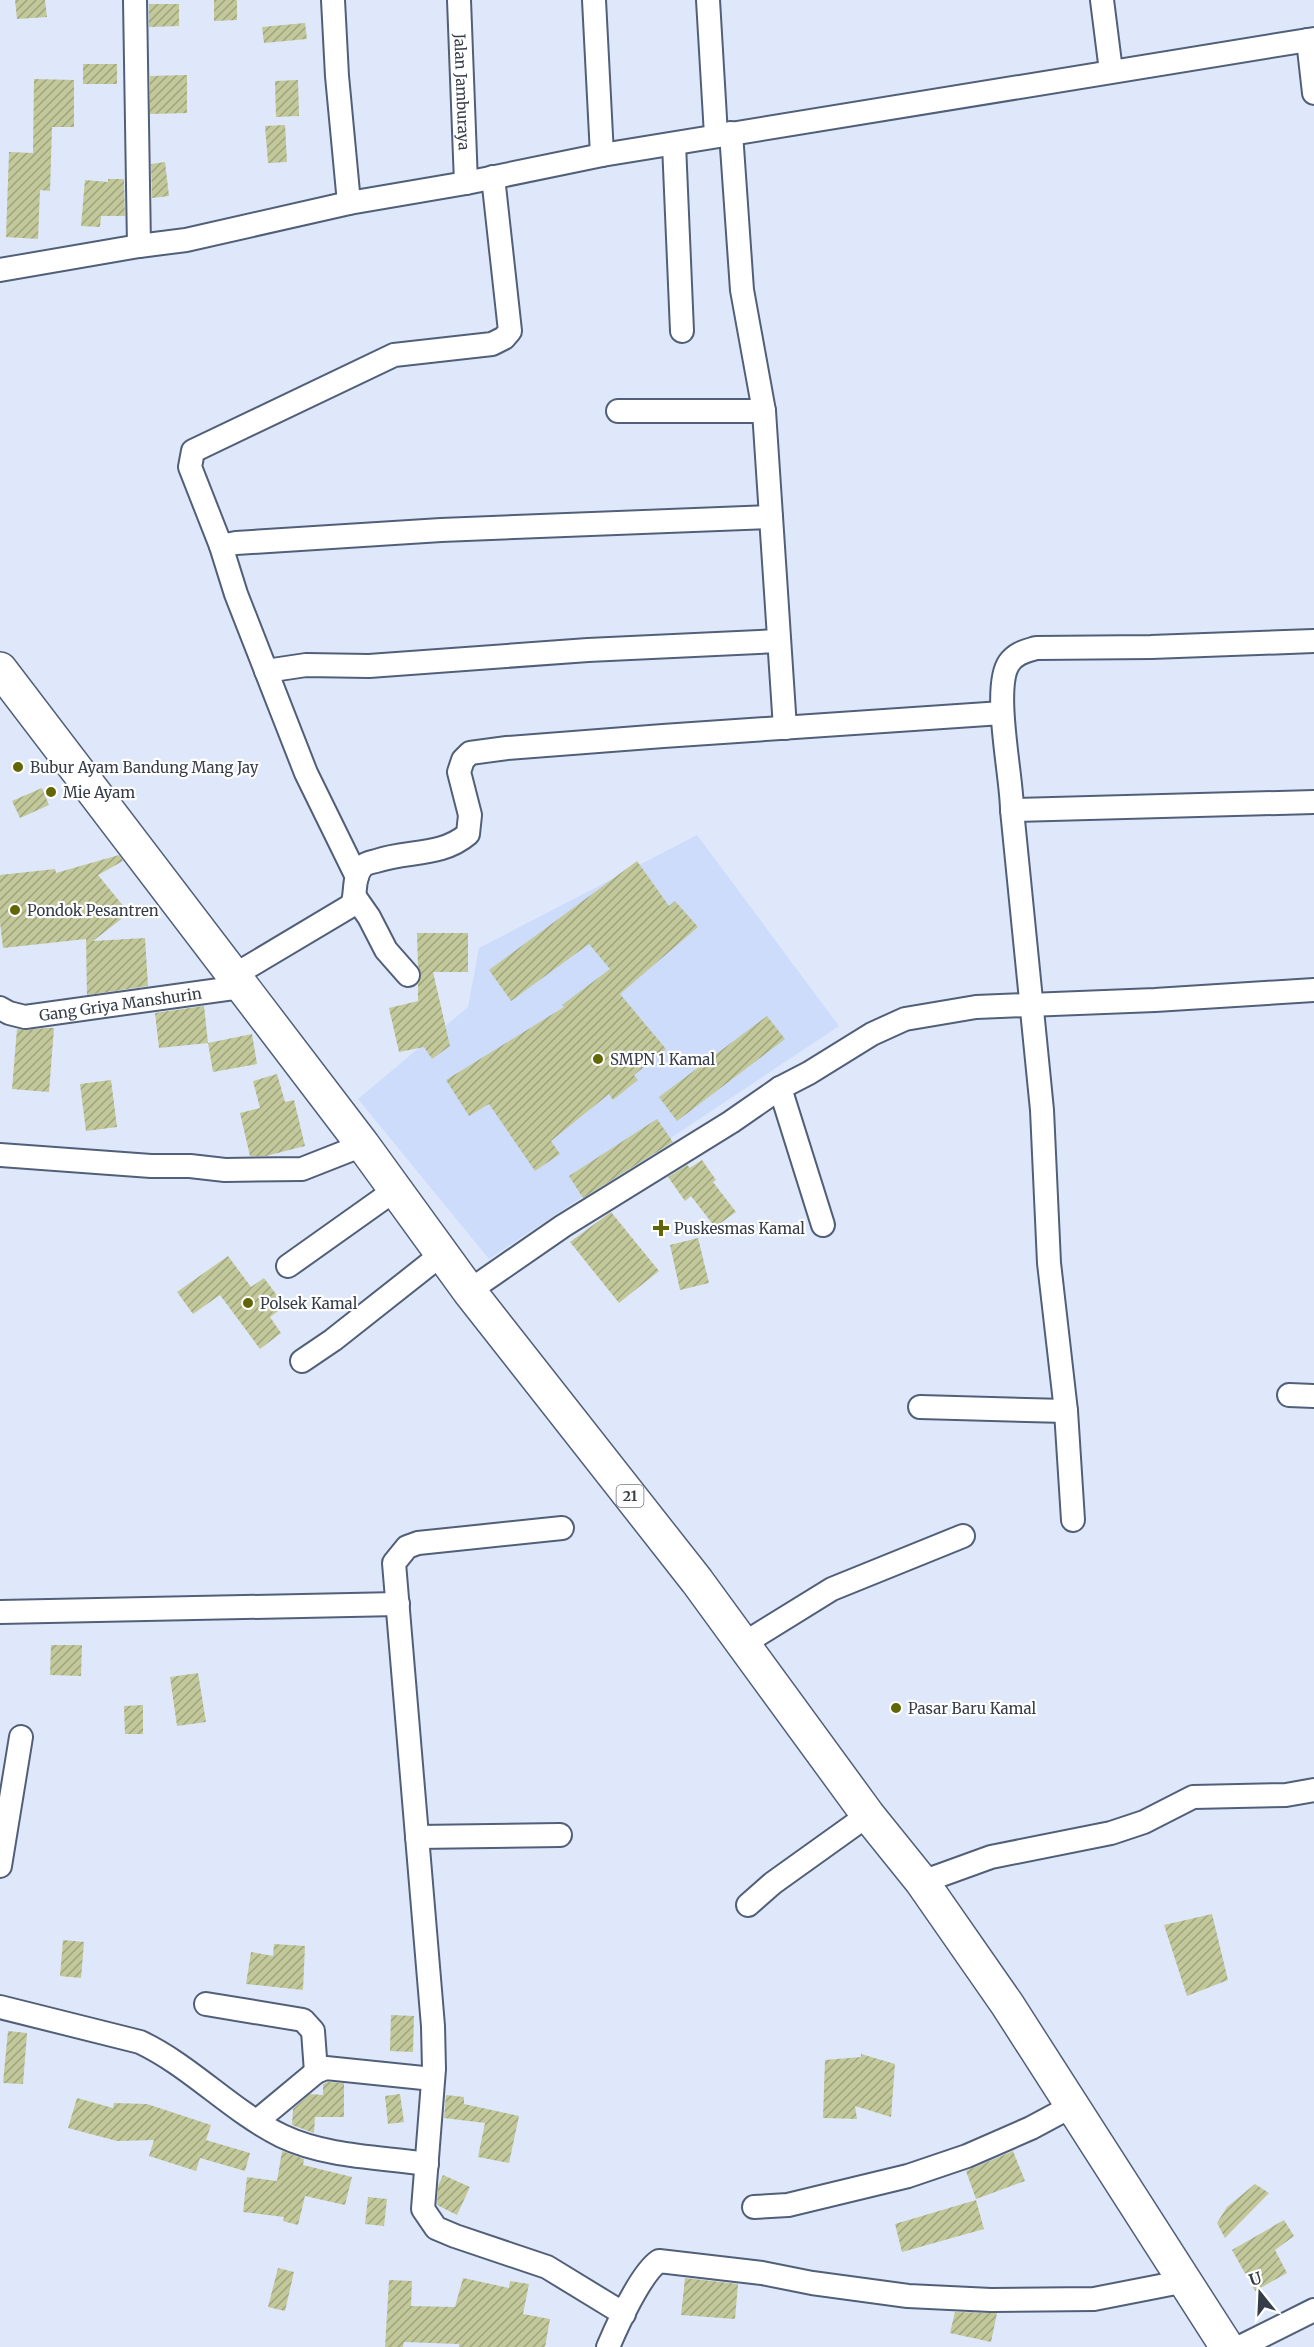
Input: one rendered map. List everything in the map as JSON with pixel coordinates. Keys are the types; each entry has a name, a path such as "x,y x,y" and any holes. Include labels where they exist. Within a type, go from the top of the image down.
{"highway":[{"name":"21","path":"0,669 363,1145 469,1291 697,1581 868,1815 922,1882 1007,2004 1227,2347"}],"street":[{"path":"135,0 139,246"},
{"path":"333,0 337,76 349,203"},
{"name":"Jalan Jamburaya","path":"459,0 466,183"},
{"path":"594,0 602,155"},
{"path":"708,0 742,290 764,411 785,728"},
{"path":"1102,0 1111,71"},
{"path":"0,270 186,240 349,203 466,183 602,155 1311,40 1314,93"},
{"path":"674,144 682,331"},
{"path":"408,975 386,950 306,773 236,594 221,546 190,467 193,451 394,355 492,344 504,338 510,331 493,177"},
{"path":"618,411 764,411"},
{"path":"221,546 236,543 441,530 771,517"},
{"path":"266,671 306,665 369,666 588,650 779,641"},
{"path":"1073,1520 1066,1411 1049,1263 1042,1110 1012,810 1012,790 1002,713 1002,692 1008,664 1019,653 1036,648 1151,647 1314,641"},
{"path":"237,982 352,905 364,865 386,858 446,848 458,843 468,834 470,815 459,772 463,760 470,753 507,748 1002,713"},
{"path":"1012,810 1314,802"},
{"name":"Gang Griya Manshurin","path":"0,1008 9,1014 25,1017 237,982"},
{"path":"469,1291 564,1226 731,1122 780,1088 872,1034 904,1019 976,1007 1155,1000 1314,990"},
{"path":"780,1088 823,1225"},
{"path":"0,1155 225,1170 302,1169 363,1145"},
{"path":"288,1266 395,1190"},
{"path":"302,1361 333,1340 442,1254"},
{"path":"1289,1395 1314,1396"},
{"path":"920,1407 1066,1411"},
{"path":"562,1528 418,1543 407,1547 394,1563 433,2026 433,2079 423,2209 436,2228 548,2267 624,2314"},
{"path":"743,1644 832,1590 963,1536"},
{"path":"0,1612 398,1604"},
{"path":"0,1866 21,1737"},
{"path":"922,1882 991,1857 1111,1833 1165,1813 1193,1797 1286,1795 1314,1790"},
{"path":"748,1905 773,1883 868,1815"},
{"path":"417,1837 560,1835"},
{"path":"206,2004 303,2020 313,2031 316,2072"},
{"path":"0,2007 140,2042 160,2051 257,2121 284,2137 324,2150 427,2164"},
{"path":"257,2121 316,2072 326,2068 433,2079"},
{"path":"753,2207 788,2205 908,2176 967,2156 1031,2128 1072,2106"},
{"path":"608,2347 652,2266 659,2261 762,2273 908,2296 991,2300 1094,2299 1186,2281"},
{"path":"1240,2347 1314,2310"}],"shaded area":[{"name":"SMPN 1 Kamal","path":"697,835 839,1026 489,1259 358,1099 468,1007 479,948"}],"building":[{"path":"15,0 45,0 47,17 17,19"},
{"path":"214,0 237,0 237,20 214,21"},
{"path":"149,4 179,4 179,26 149,27"},
{"path":"305,23 307,39 264,43 262,27"},
{"path":"83,64 117,64 117,84 83,84"},
{"path":"187,75 187,113 150,114 150,76"},
{"path":"34,79 74,80 74,127 52,127 50,191 40,190 38,239 6,237 9,152 33,153"},
{"path":"298,80 299,116 276,117 275,81"},
{"path":"285,125 287,162 268,163 265,126"},
{"path":"165,162 169,196 152,198 151,164"},
{"path":"108,179 124,179 125,216 101,216 100,227 81,226 85,180 108,182"},
{"path":"42,788 49,805 20,818 12,801"},
{"path":"119,855 123,861 98,875 129,913 93,941 145,938 148,986 87,995 86,939 3,948 0,922 0,875 55,869 56,873"},
{"path":"637,861 669,906 675,901 698,927 620,994 666,1049 634,1075 638,1080 613,1100 609,1094 551,1141 560,1154 535,1171 489,1104 469,1116 446,1080 564,1007 562,1005 610,969 589,944 511,1001 489,970"},
{"path":"417,933 468,933 468,972 433,972 450,1046 432,1059 424,1047 399,1052 389,1008 418,1001 418,984 421,973 418,966"},
{"path":"204,1006 208,1043 159,1048 155,1013"},
{"path":"767,1016 785,1039 677,1121 659,1097"},
{"path":"54,1028 49,1092 12,1089 17,1029"},
{"path":"252,1034 257,1064 213,1072 208,1043"},
{"path":"277,1074 285,1102 294,1100 305,1146 266,1156 250,1156 240,1113 260,1108 253,1081"},
{"path":"111,1080 117,1127 86,1131 80,1084"},
{"path":"657,1119 673,1142 583,1198 569,1176"},
{"path":"702,1160 716,1180 713,1182 736,1212 715,1227 691,1196 685,1201 668,1177 687,1165 690,1168"},
{"path":"611,1212 659,1271 619,1303 570,1242"},
{"path":"698,1238 709,1283 680,1290 670,1245"},
{"path":"228,1256 251,1287 264,1278 285,1306 270,1317 281,1333 260,1349 220,1295 193,1314 177,1292"},
{"path":"51,1645 82,1645 81,1676 50,1675"},
{"path":"198,1673 206,1722 177,1726 170,1677"},
{"path":"143,1705 143,1734 125,1734 124,1706"},
{"path":"1212,1914 1228,1980 1187,1996 1164,1925"},
{"path":"63,1940 84,1942 81,1978 60,1976"},
{"path":"274,1944 305,1946 303,1990 246,1984 251,1952 273,1956"},
{"path":"391,2015 414,2016 413,2052 390,2051"},
{"path":"8,2031 27,2033 23,2084 3,2083"},
{"path":"861,2054 895,2064 891,2117 855,2106 857,2119 823,2118 825,2060 861,2057"},
{"path":"344,2083 344,2117 315,2117 314,2133 292,2125 293,2109 310,2094 323,2095 323,2084"},
{"path":"400,2094 404,2122 388,2124 385,2096"},
{"path":"446,2095 464,2097 464,2104 519,2116 509,2163 478,2157 485,2123 444,2118"},
{"path":"77,2098 113,2108 114,2103 147,2104 211,2125 206,2140 250,2153 245,2171 200,2158 196,2171 149,2156 154,2140 117,2141 68,2128"},
{"path":"282,2151 304,2159 303,2165 352,2177 345,2205 305,2196 298,2225 283,2221 284,2217 243,2212 247,2177 277,2181"},
{"path":"1013,2151 1025,2181 976,2199 966,2171"},
{"path":"443,2175 470,2187 457,2215 437,2205 438,2186"},
{"path":"1255,2184 1269,2193 1225,2238 1217,2223 1227,2207"},
{"path":"368,2197 387,2199 384,2226 365,2224"},
{"path":"976,2200 984,2229 902,2252 895,2224"},
{"path":"1284,2220 1294,2236 1275,2250 1287,2273 1255,2291 1232,2250"},
{"path":"278,2268 294,2272 285,2311 268,2307"},
{"path":"463,2278 509,2288 510,2281 529,2284 523,2314 550,2319 545,2347 459,2347 459,2344 404,2342 403,2347 385,2347 389,2280 412,2281 411,2306 455,2307"},
{"path":"685,2278 738,2284 735,2319 681,2315"},
{"path":"955,2312 997,2313 991,2342 950,2333"}],"place":[{"name":"Bubur Ayam Bandung Mang Jay","path":"18,767"},
{"name":"Mie Ayam","path":"51,792"},
{"name":"Pondok Pesantren","path":"15,910"},
{"name":"SMPN 1 Kamal","path":"598,1059"},
{"name":"Puskesmas Kamal","path":"661,1228"},
{"name":"Polsek Kamal","path":"248,1303"},
{"name":"Pasar Baru Kamal","path":"896,1708"}]}
